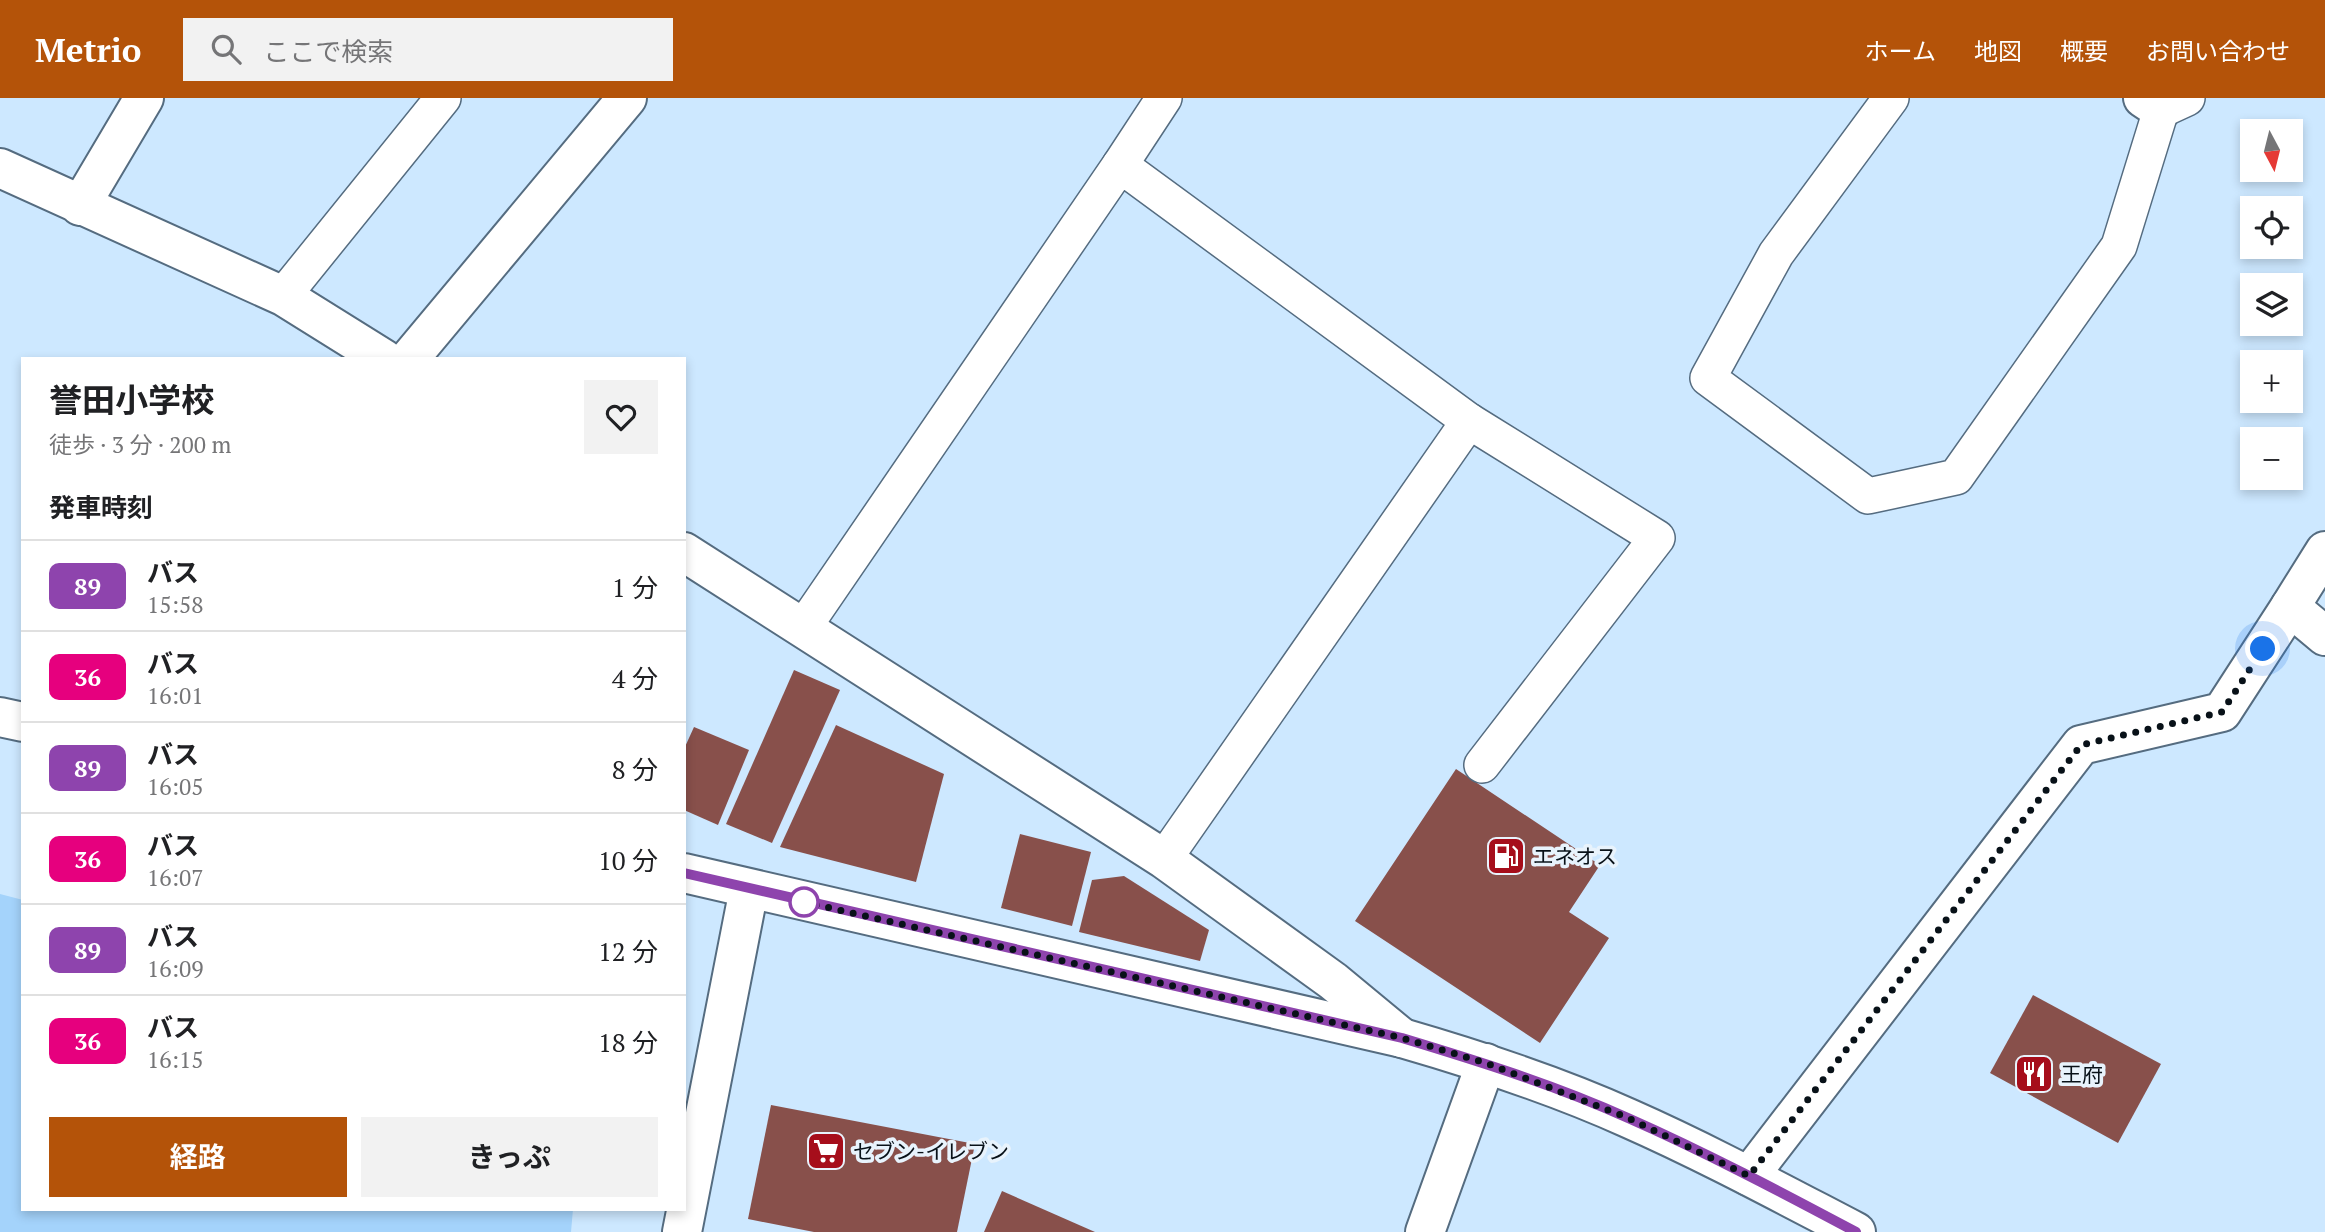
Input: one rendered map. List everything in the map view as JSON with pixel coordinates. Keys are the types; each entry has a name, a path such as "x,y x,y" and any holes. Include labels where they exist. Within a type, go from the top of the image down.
{"street":[{"path":"80,206 144,98"},
{"path":"411,357 627,98"},
{"path":"0,168 284,296 381,357"},
{"path":"1749,1176 2081,745 2222,712 2325,551"},
{"path":"686,553 1164,859 1333,981 1402,1038"},
{"path":"2290,607 2325,636"},
{"path":"0,717 21,722"},
{"path":"686,873 1402,1038 1486,1063 1626,1117 1749,1176 1856,1232"},
{"path":"682,1232 749,889"},
{"path":"1425,1232 1486,1063"}],"lane":[{"path":"284,296 443,98"},
{"path":"803,628 1164,98"},
{"path":"1891,98 1776,254 1708,378 1868,496 1956,477 2119,246 2164,102"},
{"path":"1120,165 1469,421 1657,538 1482,765"},
{"path":"1164,859 1469,421"}],"shaded area":[{"path":"0,894 21,899 21,1211 573,1211 571,1232 0,1232"}],"building":[{"path":"794,670 840,690 772,843 726,824"},
{"path":"836,725 944,774 916,882 780,847"},
{"path":"694,727 749,750 718,825 686,811 686,745"},
{"path":"1456,769 1600,865 1569,912 1609,938 1540,1043 1355,921"},
{"path":"1020,834 1091,852 1072,926 1001,908"},
{"path":"1124,876 1209,930 1200,961 1079,932 1092,880"},
{"path":"2033,995 2161,1064 2118,1143 1990,1073"},
{"path":"771,1105 975,1144 957,1232 814,1232 748,1219"},
{"path":"1002,1191 1095,1232 984,1232"}],"bus line":[{"name":"89","path":"686,873 1402,1038 1486,1063 1626,1117 1749,1176 1856,1232"}],"place":[{"name":"エネオス","path":"1506,856"},
{"name":"王府","path":"2034,1074"},
{"name":"セブン-イレブン","path":"826,1151"}],"route":[{"path":"804,902 1402,1038 1486,1063 1626,1117 1749,1176 2081,745 2222,712 2263,649"}]}
